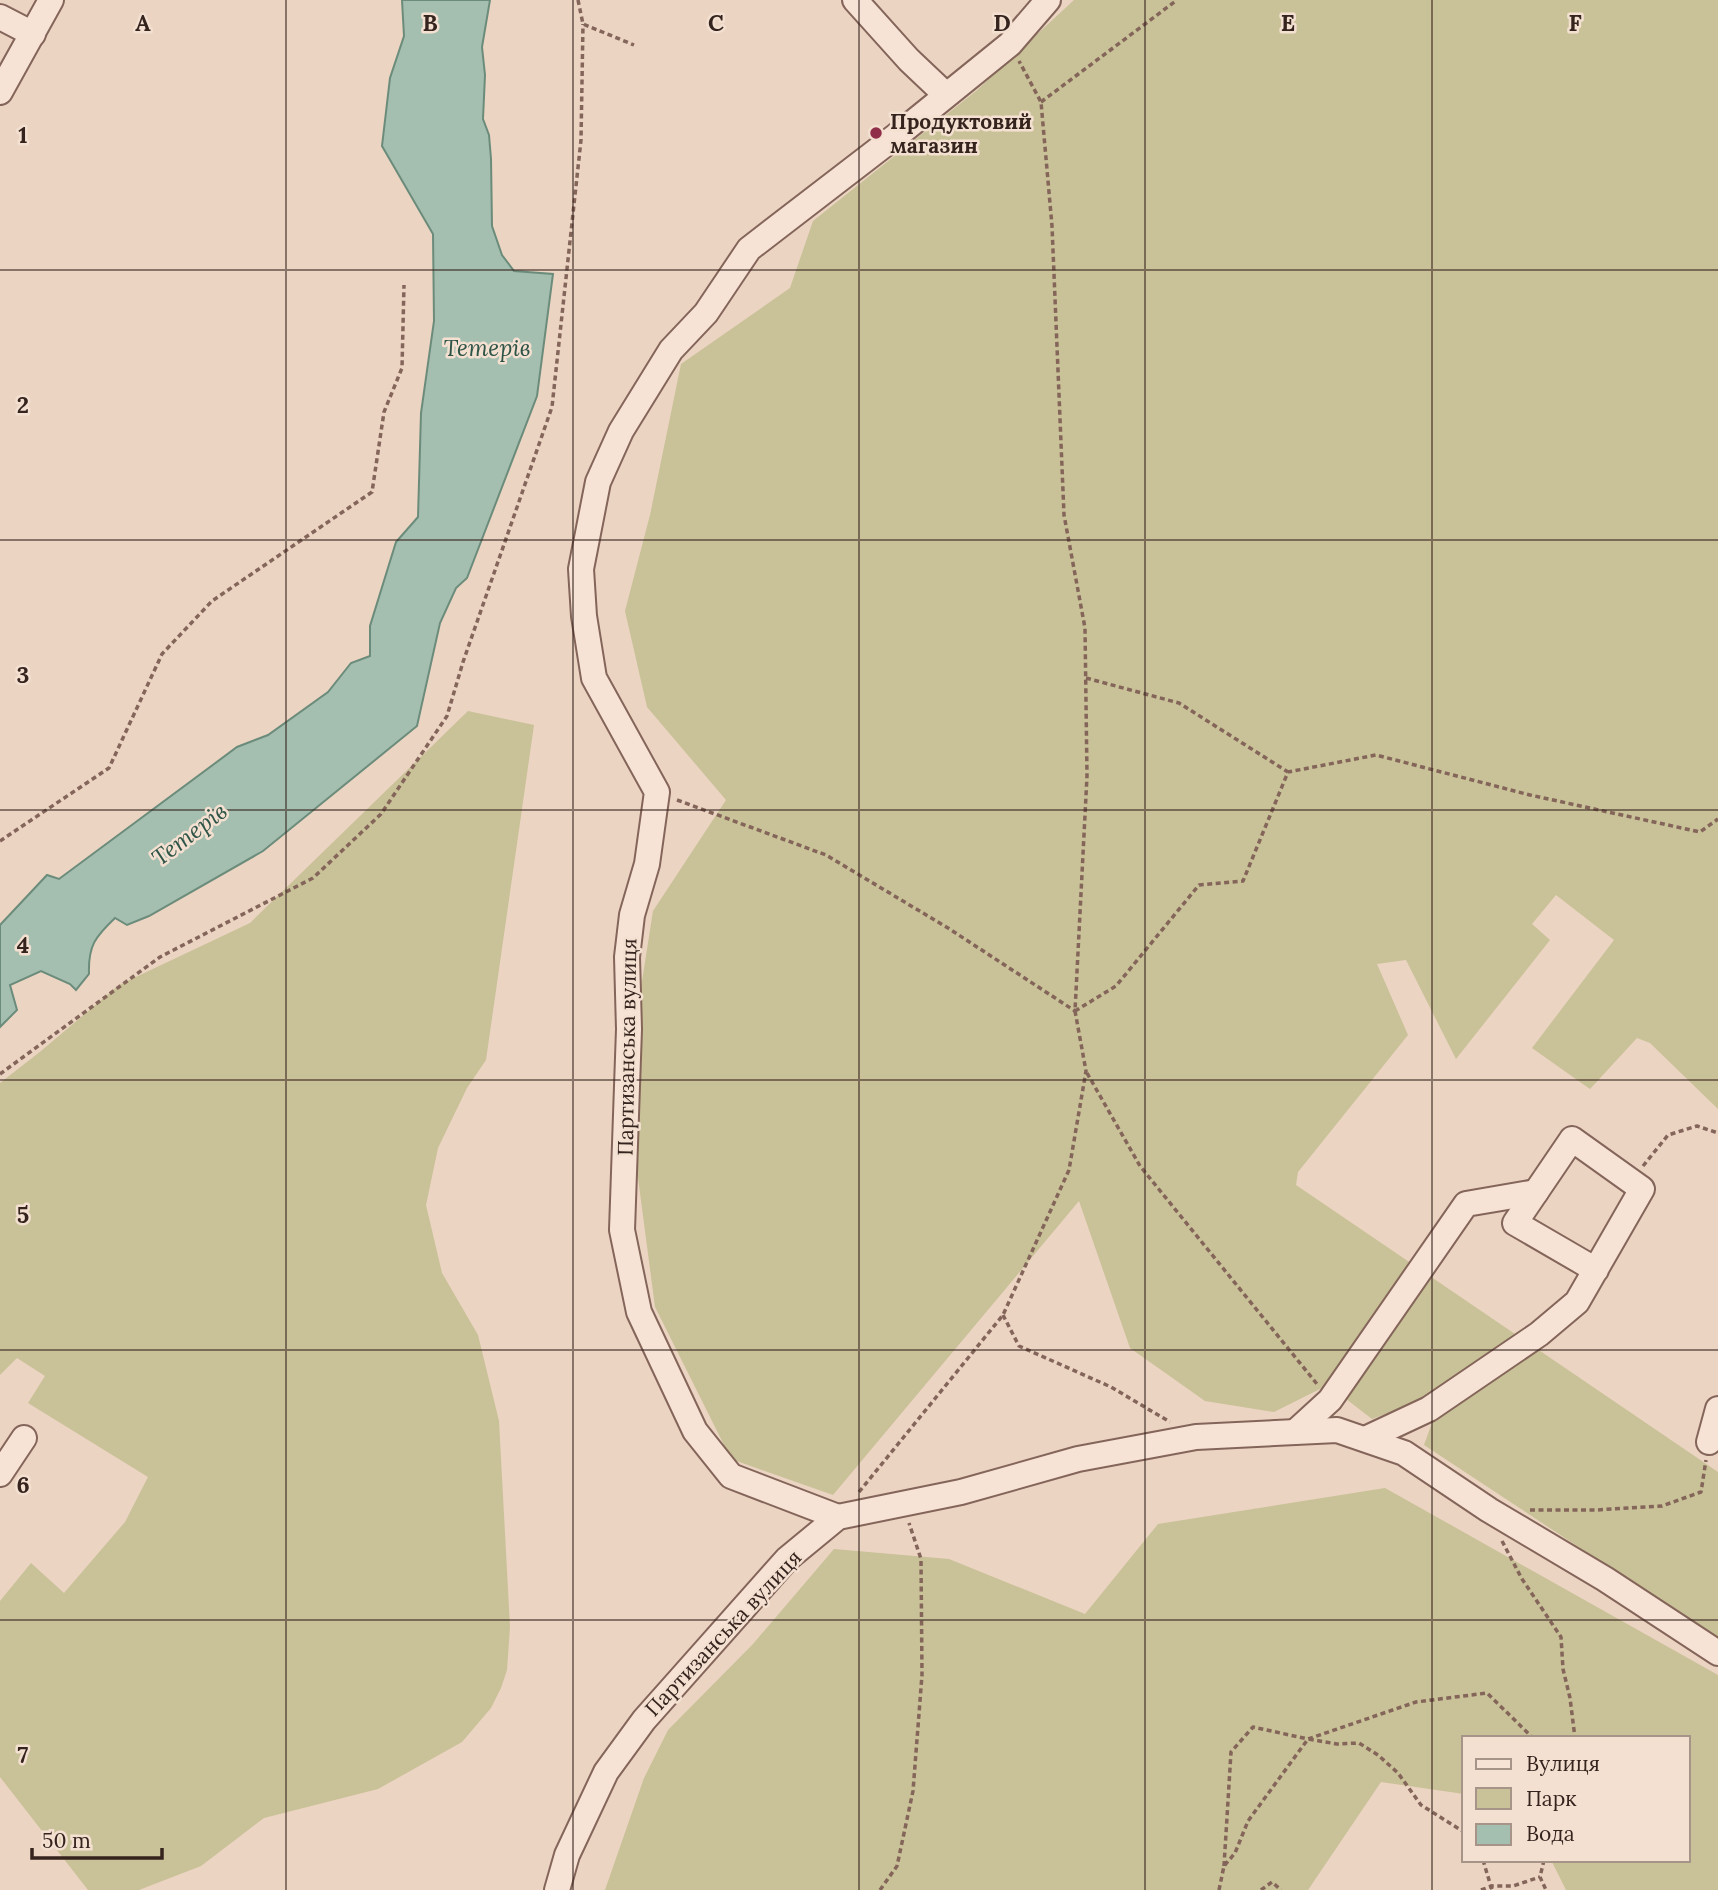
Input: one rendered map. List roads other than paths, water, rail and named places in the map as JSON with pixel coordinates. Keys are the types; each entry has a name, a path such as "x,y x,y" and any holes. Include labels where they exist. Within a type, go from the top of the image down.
{"street":[{"path":"0,92 51,0"},
{"path":"855,0 909,60 946,95 1010,44 1048,0"},
{"path":"0,17 33,34"},
{"name":"Партизанська вулиця","path":"557,1890 567,1855 607,1772 644,1720 787,1559 838,1517 731,1476 695,1431 639,1312 622,1230 629,1029 627,957 632,915 647,864 657,792 594,678 584,616 581,569 598,482 621,431 671,350 706,313 749,249 946,95"},
{"path":"1365,1439 1429,1409 1539,1334 1577,1302 1596,1270 1642,1189 1572,1139 1515,1223 1596,1270"},
{"path":"1295,1432 1330,1400 1466,1204 1536,1192"},
{"path":"1709,1442 1718,1409"},
{"path":"838,1517 961,1492 1078,1459 1196,1437 1337,1430 1404,1452 1489,1510 1605,1579 1718,1653"},
{"path":"0,1474 24,1438"}],"water":[{"name":"Тетерів","path":"402,0 490,0 482,47 485,75 483,119 489,135 492,226 502,255 514,271 553,274 537,396 467,578 456,588 440,623 417,726 263,851 149,916 127,925 115,918 94,943 89,974 76,990 70,984 41,971 10,985 17,1010 0,1027 0,925 47,875 59,879 237,747 268,735 328,692 351,663 370,656 370,626 396,542 418,517 421,413 434,321 433,234 382,146 390,78 404,36"}],"place":[{"name":"Продуктовий магазин","path":"876,133"}]}
